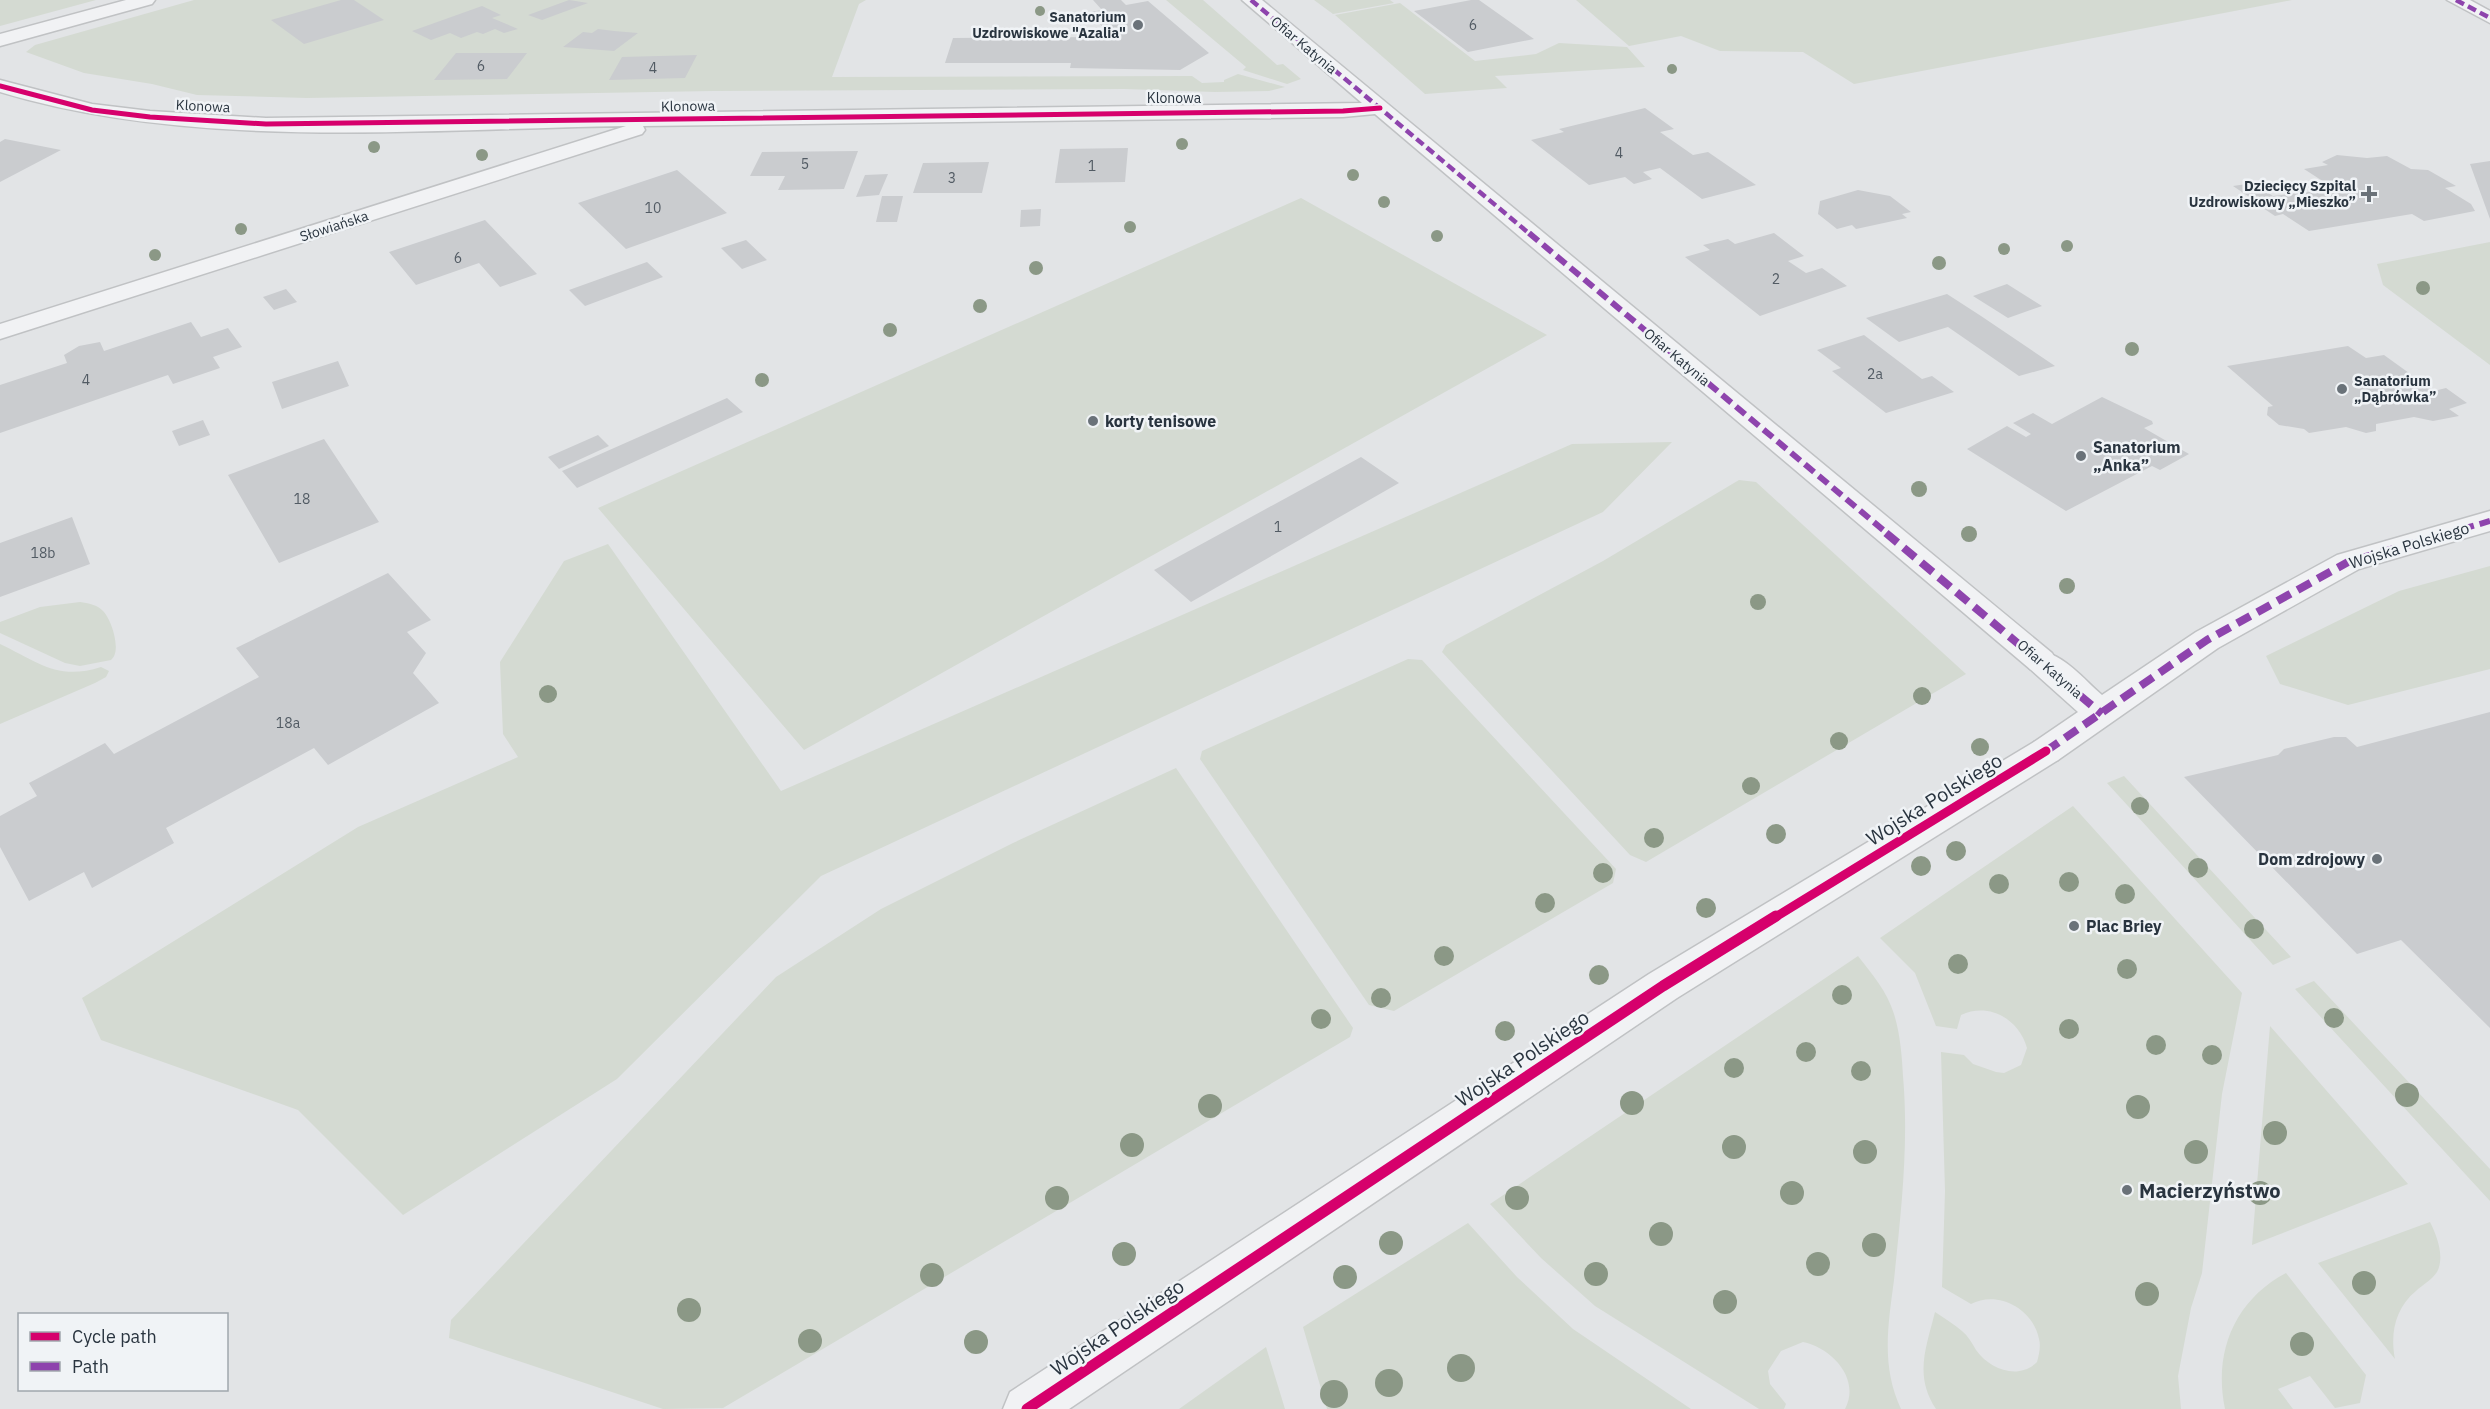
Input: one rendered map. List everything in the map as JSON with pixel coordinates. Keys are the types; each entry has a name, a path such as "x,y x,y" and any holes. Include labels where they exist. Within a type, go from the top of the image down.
{"street":[{"path":"0,40 146,0"},
{"name":"Ofiar Katynia","path":"1251,0 2102,714"},
{"path":"2456,0 2490,18"},
{"name":"Klonowa","path":"0,86 88,109 166,117 289,123 668,120 1050,112 1343,111 1380,108"},
{"name":"Słowiańska","path":"0,332 668,120"},
{"name":"Wojska Polskiego","path":"1027,1409 1663,986 2046,751 2207,640 2348,562 2490,521"}],"shaded area":[{"path":"0,0 96,0 0,26"},
{"path":"194,0 866,0 859,4 832,77 1192,76 1202,83 1224,82 1238,74 1285,87 1269,91 1215,92 1124,89 713,91 307,98 197,95 152,84 84,73 26,52 35,45"},
{"path":"1166,0 1203,0 1277,65 1283,64 1301,79 1287,84 1243,70 1246,67"},
{"path":"1314,0 1390,0 1394,3 1333,14"},
{"path":"1576,0 2292,0 1854,84 1803,52 1720,51 1681,36 1629,46"},
{"path":"1400,3 1475,61 1536,54 1559,43 1627,47 1645,67 1495,76 1507,88 1425,94 1335,15"},
{"name":"korty tenisowe","path":"1301,198 1547,335 804,750 598,508"},
{"path":"2490,242 2490,365 2383,285 2377,264"},
{"path":"1672,442 1603,512 821,876 617,1079 403,1215 298,1110 101,1040 82,998 358,827 518,757 503,734 500,662 564,561 608,544 781,791 1572,444"},
{"path":"1739,480 1756,482 1966,674 1646,862 1630,855 1442,652 1446,645 1603,561"},
{"path":"2490,566 2490,669 2348,705 2280,684 2266,656 2399,591"},
{"path":"80,602 98,607 110,621 116,643 116,650 111,660 80,666 65,663 0,633 0,622 40,607"},
{"path":"0,644 37,663 60,671 86,671 101,667 109,671 106,677 95,683 0,724"},
{"path":"1408,659 1422,660 1616,869 1613,883 1394,1011 1369,1005 1200,759 1202,751"},
{"path":"1176,768 1353,1028 1350,1037 723,1408 663,1409 449,1338 451,1320 776,977 881,909 1013,843"},
{"path":"2124,776 2291,957 2273,965 2107,783"},
{"path":"2073,806 2242,993 2222,1094 2202,1273 2191,1308 2178,1376 2181,1409 1936,1409 1925,1385 1924,1373 1926,1350 1935,1312 1962,1331 1982,1357 1997,1367 2022,1371 2038,1359 2039,1339 2030,1318 2022,1311 2002,1301 1992,1299 1971,1304 1942,1287 1945,1191 1941,1052 1964,1055 1973,1064 2004,1073 2021,1065 2027,1048 2023,1038 2010,1021 1992,1012 1972,1011 1961,1015 1957,1029 1936,1026 1915,973 1880,938"},
{"path":"1858,956 1879,983 1891,1006 1898,1029 1901,1053 1905,1102 1905,1153 1890,1314 1888,1361 1901,1409 1845,1409 1849,1398 1849,1387 1841,1367 1824,1351 1803,1342 1781,1351 1768,1371 1770,1384 1786,1404 1784,1409 1759,1409 1595,1306 1541,1258 1490,1204"},
{"path":"2314,981 2490,1169 2490,1201 2295,989"},
{"path":"2270,1026 2408,1184 2252,1245"},
{"path":"2430,1222 2439,1247 2439,1266 2432,1278 2409,1298 2399,1313 2393,1340 2395,1359 2318,1263"},
{"path":"1468,1223 1517,1277 1573,1329 1691,1409 1327,1409 1303,1327"},
{"path":"2286,1273 2366,1375 2360,1403 2335,1408 2310,1376 2278,1389 2293,1409 2225,1409 2222,1368 2232,1330 2241,1313 2253,1298 2268,1284"},
{"path":"1266,1347 1285,1409 1179,1409"}],"building":[{"path":"341,0 354,0 384,20 304,44 271,20"},
{"path":"569,0 588,3 542,20 528,15"},
{"name":"Sanatorium Uzdrowiskowe \"Azalia\"","path":"1093,0 1121,0 1126,5 1148,1 1209,53 1180,70 1070,68 1071,63 945,63 953,38 1111,37 1090,12 1102,10"},
{"path":"1479,0 1534,39 1468,52 1414,11"},
{"path":"482,6 501,15 492,18 518,29 504,33 495,29 461,38 450,33 431,40 412,31"},
{"path":"598,29 638,33 614,51 563,47 583,32 592,33"},
{"path":"456,53 527,53 507,79 434,80"},
{"path":"697,55 685,78 609,80 622,57"},
{"path":"1645,108 1674,129 1660,132 1693,155 1708,152 1756,185 1702,199 1660,168 1643,172 1652,179 1634,184 1625,177 1589,185 1531,140 1564,132 1559,129"},
{"path":"5,139 61,150 0,182 0,142"},
{"path":"1128,148 1125,182 1055,183 1060,149"},
{"path":"858,151 844,189 778,190 785,176 750,176 762,152"},
{"name":"Dziecięcy Szpital Uzdrowiskowy „Mieszko”","path":"2337,155 2367,158 2387,156 2411,169 2428,170 2456,186 2445,188 2471,204 2475,211 2424,221 2412,214 2309,231 2283,214 2275,216 2263,208 2274,207 2254,200 2233,186 2253,183 2273,196 2335,189 2304,169 2328,165 2322,162"},
{"path":"2490,161 2490,219 2470,164"},
{"path":"989,162 982,193 913,193 923,163"},
{"path":"677,170 727,213 626,249 578,203"},
{"path":"888,174 879,195 856,197 865,175"},
{"path":"1858,190 1890,196 1911,212 1902,214 1907,218 1856,229 1852,225 1837,229 1818,214 1820,201"},
{"path":"882,196 903,196 897,222 876,222"},
{"path":"1041,209 1040,226 1020,227 1021,210"},
{"path":"485,220 537,274 500,287 479,263 416,285 389,252"},
{"path":"1774,233 1804,256 1788,261 1806,273 1822,268 1847,286 1760,316 1685,257 1710,250 1703,245 1728,239 1735,244"},
{"path":"746,240 767,260 742,269 721,248"},
{"path":"647,262 663,277 585,306 569,290"},
{"path":"2007,284 2042,306 2008,318 1973,296"},
{"path":"286,289 297,302 274,310 263,297"},
{"path":"1947,294 2055,366 2019,376 1948,327 1899,342 1866,318"},
{"path":"191,322 201,337 228,328 242,347 213,357 220,368 173,384 168,375 0,433 0,385 67,363 64,355 79,346 100,342 104,351"},
{"path":"1864,335 1922,379 1932,376 1954,392 1886,413 1832,371 1841,368 1817,350"},
{"name":"Sanatorium „Dąbrówka”","path":"2348,346 2366,358 2384,355 2434,391 2446,388 2467,403 2449,409 2459,416 2433,421 2414,417 2376,424 2376,431 2366,433 2346,427 2309,433 2304,429 2279,425 2267,415 2268,407 2273,406 2227,366"},
{"path":"338,361 349,386 282,409 272,382"},
{"name":"Sanatorium „Anka”","path":"2102,397 2152,421 2153,424 2144,428 2189,454 2160,470 2152,466 2066,511 1967,449 2007,426 2026,437 2031,434 2013,423 2033,413 2052,424"},
{"path":"727,398 743,412 577,488 562,471"},
{"path":"203,420 210,435 179,446 172,431"},
{"path":"598,435 609,446 559,469 548,457"},
{"path":"324,439 379,522 279,563 228,475"},
{"path":"1361,457 1399,483 1191,602 1154,570"},
{"path":"72,517 90,564 0,597 0,543"},
{"path":"388,573 431,620 407,632 426,653 413,673 439,703 328,765 314,748 166,828 174,843 92,888 84,872 29,901 0,847 0,816 37,796 29,783 105,743 114,754 259,677 236,648"},
{"name":"Dom zdrojowy","path":"2490,712 2490,1028 2401,940 2357,954 2184,777 2278,755 2284,749 2334,737 2346,737 2357,747"}],"marked path":[{"path":"1251,0 2102,714"},
{"path":"2456,0 2490,18"},
{"path":"2046,751 2207,640 2348,562 2490,521"}],"cycle path":[{"path":"0,86 57,103 92,110 150,117 266,124 1343,111 1380,108"},
{"path":"1027,1409 1663,986 2046,751"}],"place":[{"name":"Sanatorium Uzdrowiskowe \"Azalia\"","path":"1138,25"},
{"name":"Dziecięcy Szpital Uzdrowiskowy „Mieszko”","path":"2369,194"},
{"name":"Sanatorium „Dąbrówka”","path":"2342,389"},
{"name":"korty tenisowe","path":"1093,421"},
{"name":"Sanatorium „Anka”","path":"2081,456"},
{"name":"Dom zdrojowy","path":"2377,859"},
{"name":"Plac Briey","path":"2074,926"},
{"name":"Macierzyństwo","path":"2127,1190"}]}
